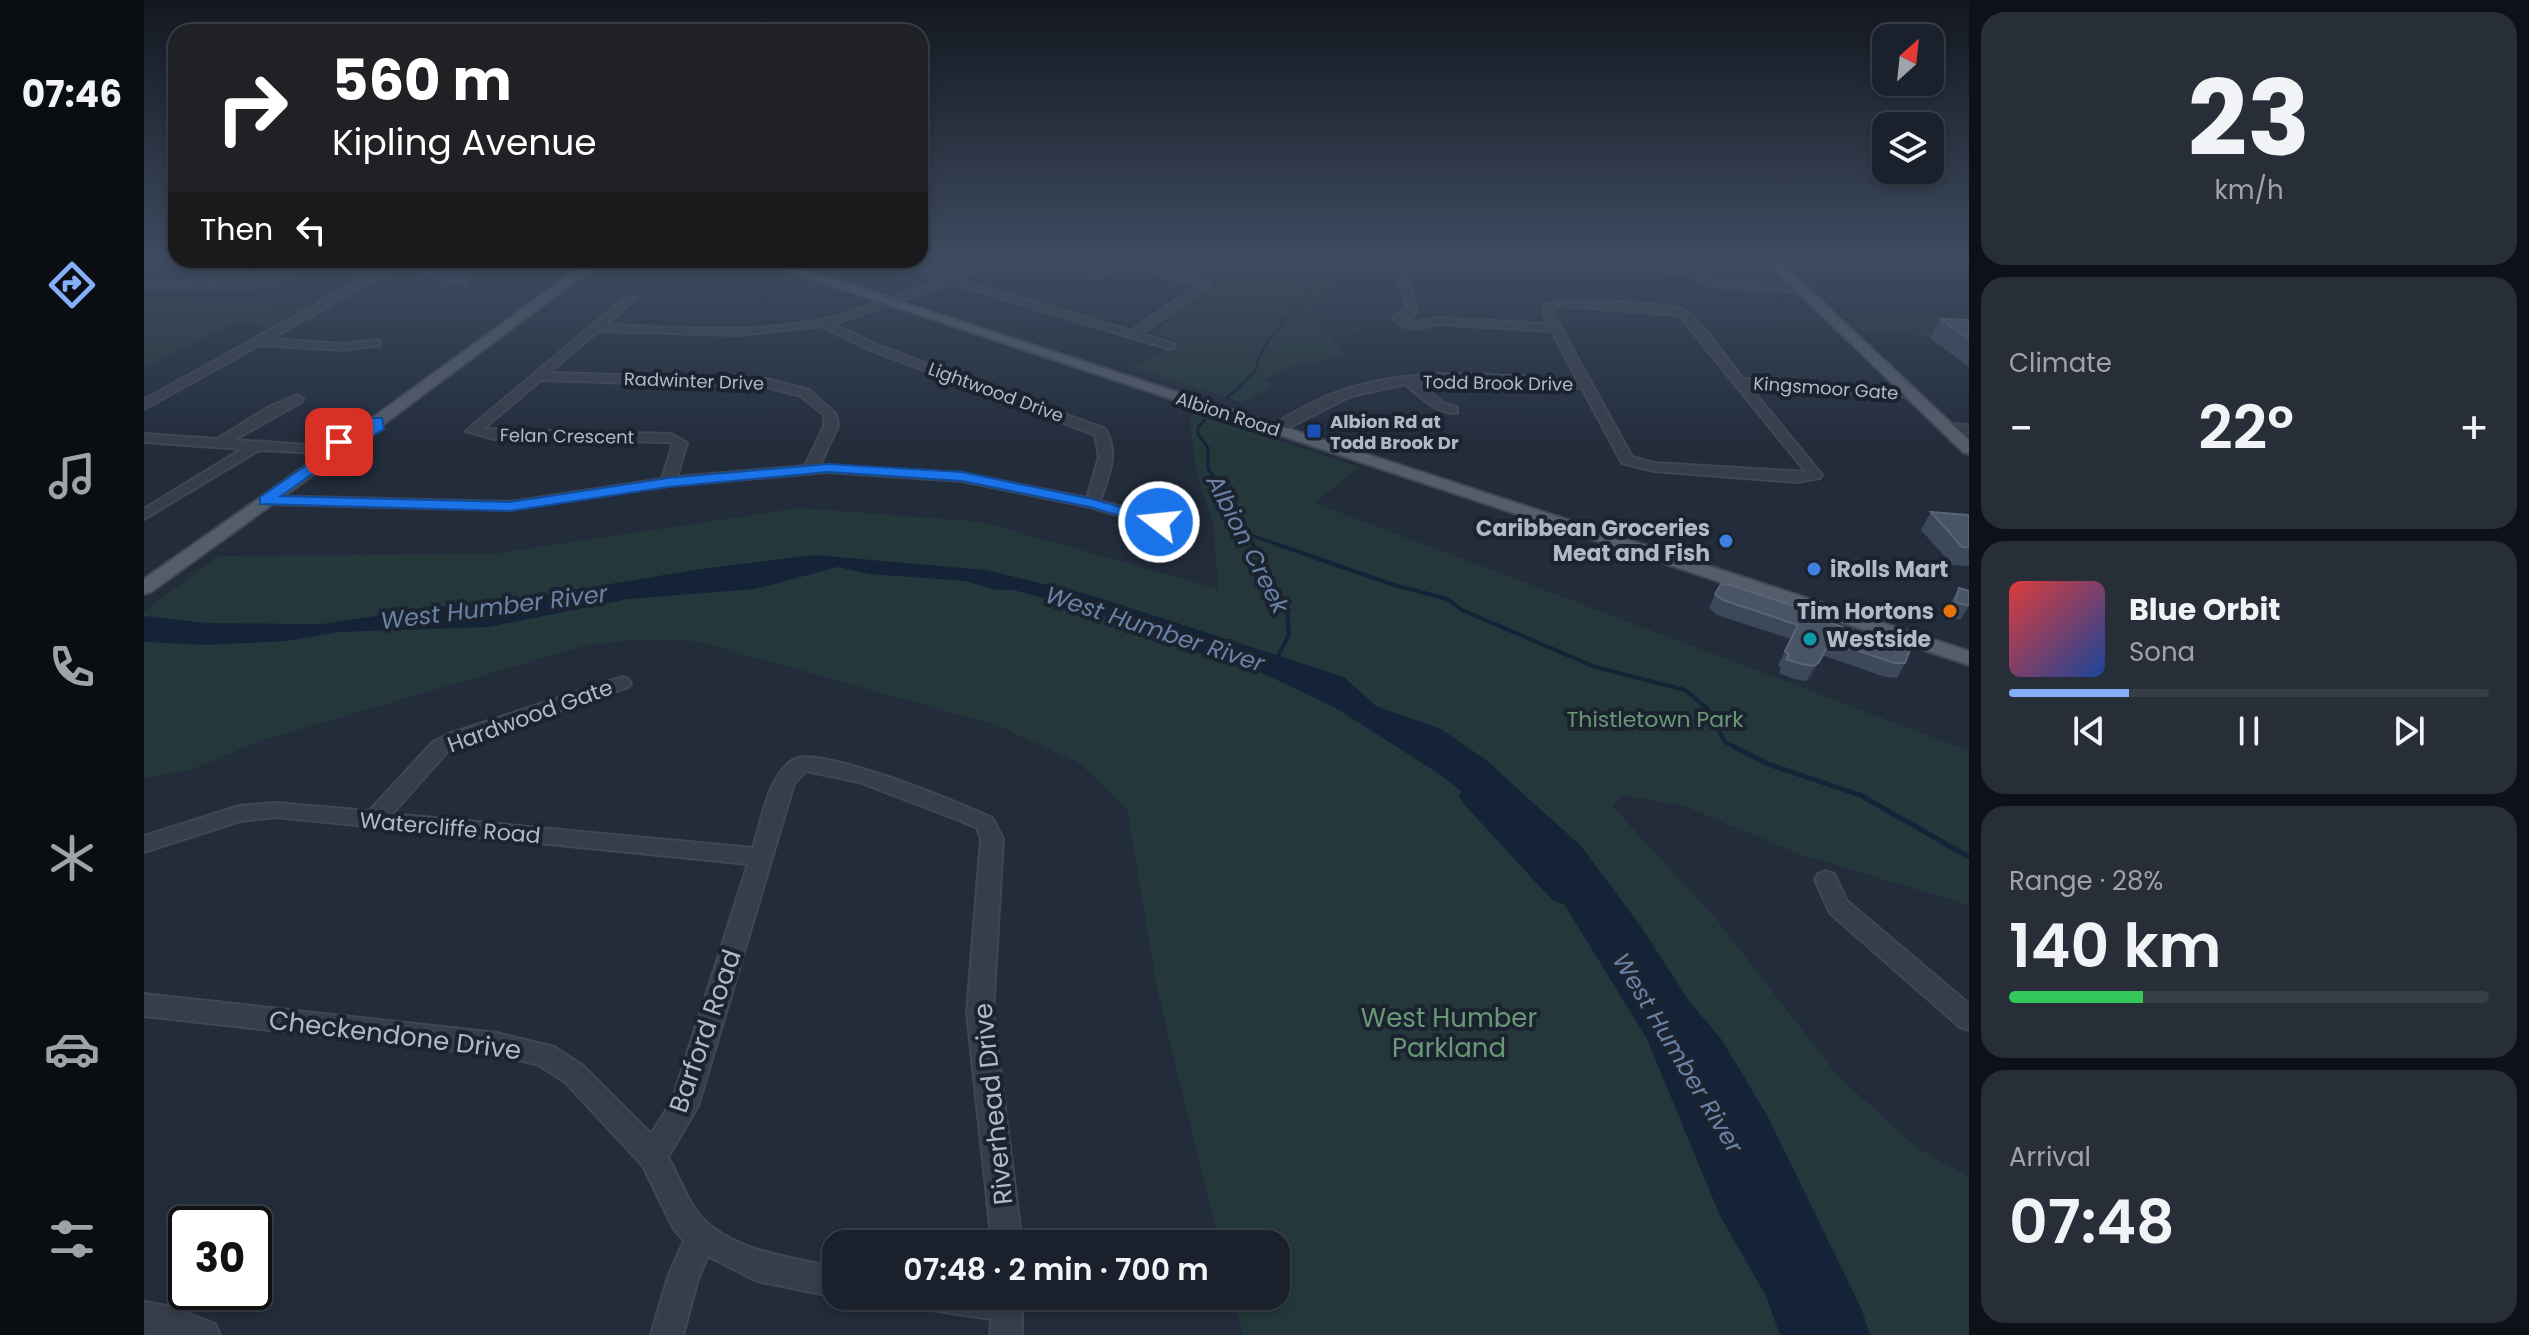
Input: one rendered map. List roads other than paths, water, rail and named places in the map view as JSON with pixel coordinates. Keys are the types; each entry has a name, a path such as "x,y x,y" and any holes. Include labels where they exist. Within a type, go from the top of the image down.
{"main road":[{"path":"149,584 336,451 380,426 378,421 514,321"},
{"name":"Albion Road","path":"943,321 1969,658"},
{"path":"1835,321 1969,449"}],"street":[{"path":"144,405 293,321"},
{"name":"Felan Crescent","path":"602,321 473,431 494,435 671,438 680,443 668,482"},
{"path":"594,328 744,331 828,321"},
{"path":"1090,321 1170,346"},
{"path":"1133,334 1152,321"},
{"path":"1442,321 1556,328"},
{"path":"1553,321 1627,460 1654,467 1797,478 1815,475 1690,321"},
{"name":"Lightwood Drive","path":"823,323 872,347 1100,432 1105,437 1107,448 1092,503"},
{"path":"255,342 343,347 376,343"},
{"name":"Radwinter Drive","path":"537,376 755,381 798,390 816,399 830,414 831,426 811,468"},
{"name":"Todd Brook Drive","path":"1275,429 1345,394 1408,381 1475,378 1587,385"},
{"name":"Kingsmoor Gate","path":"1738,380 1909,390"},
{"path":"1408,381 1441,407 1453,410"},
{"path":"220,443 297,399"},
{"path":"1949,428 1969,429"},
{"path":"145,439 336,451"},
{"path":"144,515 256,446"},
{"path":"266,500 510,506 668,482 811,468 962,477 1092,503 1159,522 1190,522"},
{"name":"Hardwood Gate","path":"373,821 440,747 622,683"},
{"name":"Barford Road","path":"653,1156 684,1106 785,781 801,764"},
{"name":"Riverhead Drive","path":"801,764 826,766 963,812 985,823 992,839 980,1013 1005,1230"},
{"name":"Watercliffe Road","path":"144,844 257,811 761,857"},
{"path":"1826,880 1838,907 1969,1019"},
{"name":"Checkendone Drive","path":"144,1005 497,1044 545,1055 574,1074 653,1156"},
{"path":"653,1156 684,1219 701,1237 757,1266 822,1279"},
{"path":"667,1335 683,1277 701,1237"},
{"path":"144,1318 168,1322 204,1335"}],"water":[{"path":"815,555 986,570 1090,595 1344,677 1376,706 1441,729 1486,760 1581,846 1642,928 1689,1001 1722,1040 1768,1117 1862,1310 1870,1335 1780,1335 1766,1296 1720,1216 1647,1039 1529,847 1441,775 1334,707 1264,674 1134,633 1097,612 1013,590 996,590 965,581 869,574 838,567 755,589 628,599 488,627 339,632 287,641 208,645 144,642 144,616 207,623 322,624 429,608 508,601 700,569"}],"waterway":[{"name":"Albion Creek","path":"1242,384 1256,370 1264,349 1284,321"},
{"name":"Albion Creek","path":"1227,398 1242,384"},
{"name":"Albion Creek","path":"1205,420 1198,427 1198,434 1208,448 1208,469 1225,491 1248,534"},
{"path":"1248,534 1282,546"},
{"name":"Albion Creek","path":"1248,534 1254,546"},
{"name":"Albion Creek","path":"1253,544 1287,610 1289,635 1277,658"},
{"path":"1276,544 1394,585 1447,599 1462,610 1595,667 1685,690 1708,709 1725,742 1735,747"},
{"path":"1735,747 1739,749"},
{"path":"1735,747 1768,764 1860,795 1969,857"},
{"name":"West Humber River","path":"1473,796 1563,892"}],"place":[{"name":"Albion Rd at Todd Brook Dr","path":"1314,431"},
{"name":"Caribbean Groceries Meat and Fish","path":"1726,541"},
{"name":"iRolls Mart","path":"1814,569"},
{"name":"Tim Hortons","path":"1950,611"},
{"name":"Westside","path":"1810,639"}],"park label":[{"name":"Thistletown Park","path":"1655,719"},
{"name":"West Humber Parkland","path":"1449,1033"}]}
